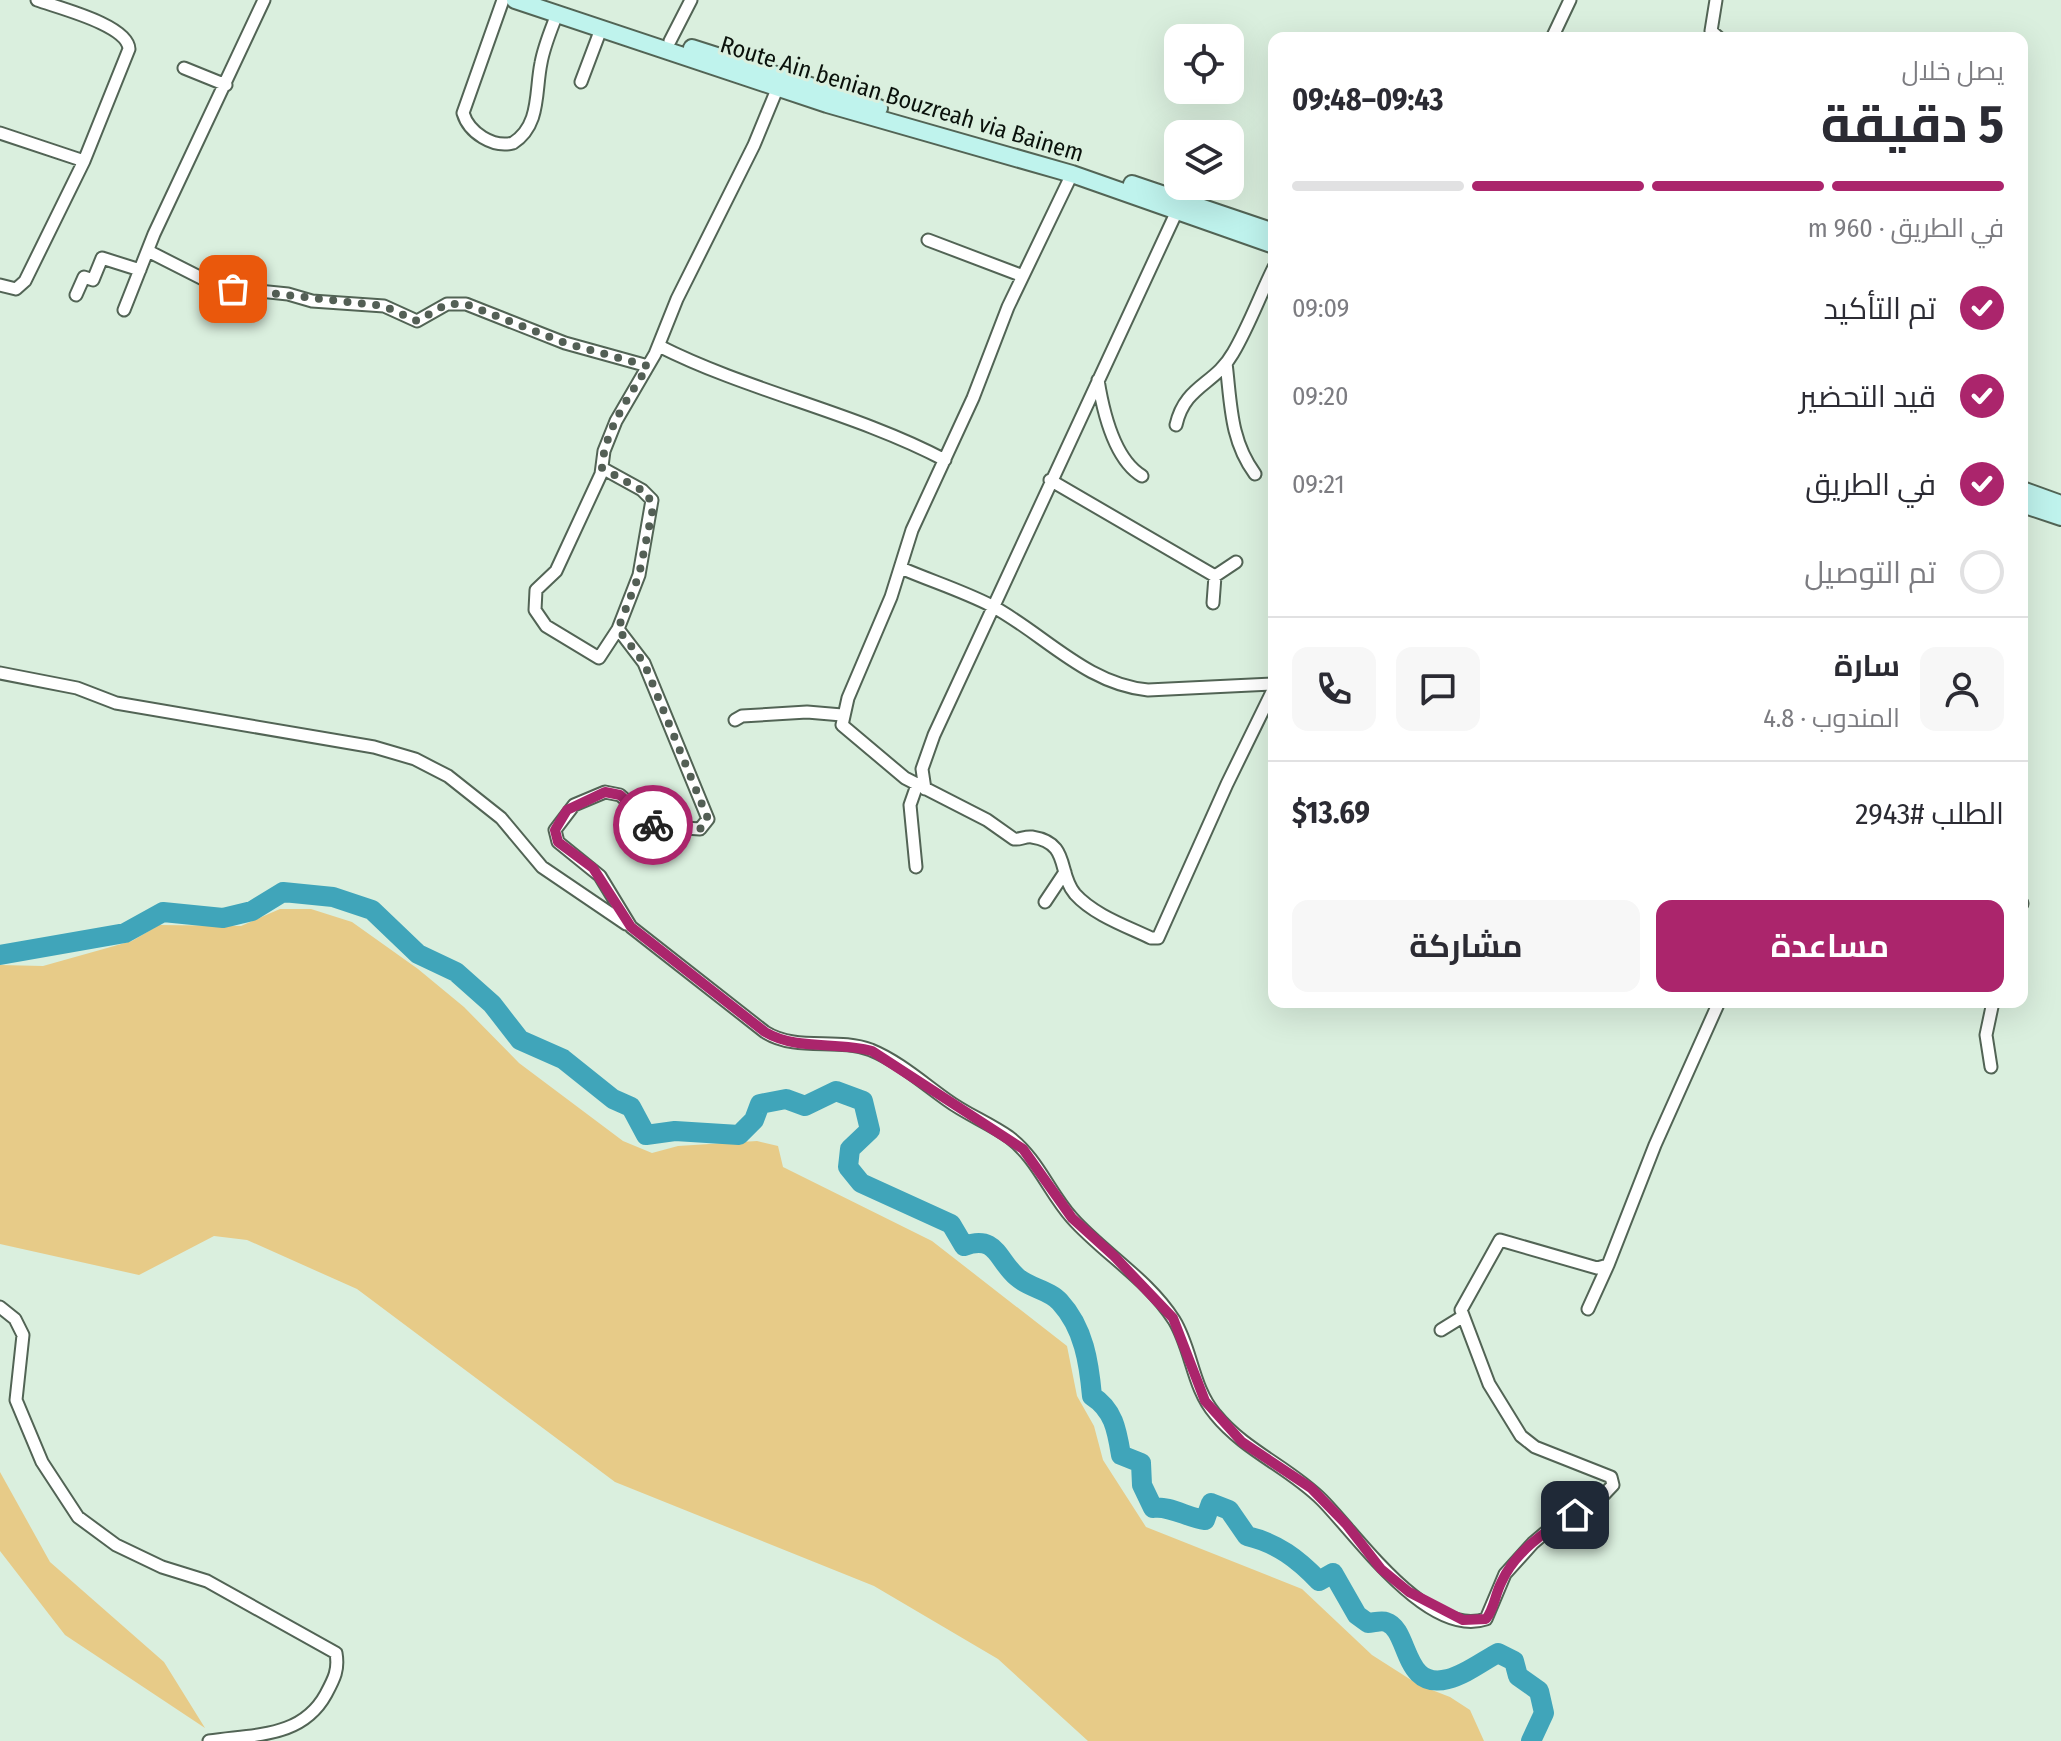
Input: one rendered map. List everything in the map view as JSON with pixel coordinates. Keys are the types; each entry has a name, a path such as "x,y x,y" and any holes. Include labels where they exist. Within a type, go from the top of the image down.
{"main road":[{"name":"Route Ain benian Bouzreah via Bainem","path":"515,0 1072,174 1268,243"},
{"name":"Route Ain benian Bouzreah via Bainem","path":"546,0 670,41 779,83 1022,149 1268,230"},
{"path":"2028,492 2061,504"},
{"path":"2028,506 2061,517"}],"street":[{"path":"0,285 16,289 25,281 84,161 129,42 118,30 37,0"},
{"path":"124,310 148,251 264,0"},
{"path":"503,0 463,113 473,130 494,143 513,143 529,128 538,97 541,59 557,14"},
{"path":"670,41 691,0"},
{"path":"1555,32 1570,0"},
{"path":"1712,32 1716,0"},
{"path":"581,82 601,29"},
{"path":"184,68 226,85"},
{"path":"602,468 647,493 653,508 639,575 618,629 599,658 546,626 535,610 539,583 556,571 602,468 604,451 616,421 659,346 677,299 754,145 779,83"},
{"path":"0,133 84,161"},
{"path":"1072,174 1023,276 912,530 901,568 842,715 847,732 921,787 987,820 1014,839 1032,837 1052,846 1061,854 1068,885 1089,907 1158,938 1268,699"},
{"path":"916,867 910,805 921,787 926,755 1050,480 1177,211"},
{"path":"928,240 1023,276"},
{"path":"148,251 219,287 288,294 312,301 384,306 417,321 447,304 466,304 565,343 648,366"},
{"path":"76,295 84,277 93,280 102,258 140,270"},
{"path":"1176,425 1186,397 1226,363 1268,279"},
{"path":"659,346 714,374 753,382 945,460"},
{"path":"1226,363 1236,441 1240,454 1255,474"},
{"path":"1098,379 1103,406 1123,457 1130,469 1142,476"},
{"path":"1050,480 1215,576"},
{"path":"1215,576 1236,562"},
{"path":"901,568 993,607 1058,652 1129,687 1148,690 1268,686"},
{"path":"1213,603 1215,576"},
{"path":"618,629 644,663 708,819 700,829 655,826 620,795 605,792 582,800 558,822 555,834 558,842 593,868 631,927"},
{"path":"0,673 81,689 116,703 374,747 415,759 448,776 492,810 542,867 631,927 773,1037 872,1051 1014,1142 1034,1163 1072,1218 1114,1256 1173,1318 1205,1401 1227,1428 1242,1442 1311,1488 1346,1524 1381,1569 1409,1592 1444,1612 1478,1622 1490,1614 1505,1574 1533,1543 1553,1526 1593,1506 1613,1485 1611,1477 1535,1447 1521,1436 1489,1384 1461,1310 1500,1240 1597,1268 1608,1265"},
{"path":"735,720 742,716 807,712 842,715"},
{"path":"1045,902 1065,872"},
{"path":"1588,1309 1655,1145 1716,1008"},
{"path":"1991,1067 1986,1035 1992,1008"},
{"path":"0,1307 15,1319 23,1335 16,1377 16,1400 42,1462 78,1517 116,1545 162,1567 207,1581 336,1653 339,1669 315,1713 298,1726 209,1741"},
{"path":"1441,1330 1462,1317"}],"shaded area":[{"path":"280,909 311,909 352,922 418,969 464,1007 519,1063 623,1141 652,1153 678,1146 757,1141 778,1146 783,1167 932,1241 1067,1346 1077,1396 1094,1426 1103,1460 1146,1527 1302,1589 1372,1655 1419,1685 1450,1697 1470,1710 1484,1741 1088,1741 998,1659 874,1586 615,1482 357,1289 247,1240 214,1236 139,1275 0,1244 0,965 43,966 132,941 159,925 241,926"},
{"path":"0,1472 50,1562 164,1662 205,1728 65,1635 0,1551"}],"waterway":[{"path":"0,955 125,933 163,912 223,918 252,911 283,892 333,897 372,910 418,954 456,972 492,1004 520,1040 563,1059 613,1099 631,1107 646,1135 675,1131 739,1135 754,1120 760,1104 786,1099 805,1106 836,1091 863,1101 870,1130 850,1149 848,1167 861,1183 951,1224 964,1246 975,1243 990,1246 1017,1277 1060,1302 1080,1334 1092,1396 1110,1414 1121,1455 1141,1463 1142,1485 1153,1508 1165,1508 1205,1520 1211,1503 1229,1510 1247,1536 1286,1553 1319,1581 1333,1573 1357,1615 1368,1623 1384,1621 1394,1627 1414,1668 1422,1676 1433,1680 1448,1679 1498,1653 1514,1661 1518,1676 1539,1691 1544,1713 1531,1741"}],"way so far":[{"path":"233,289 288,294 312,301 384,306 417,321 447,304 466,304 590,352 648,366 616,421 602,460 602,468 647,493 653,508 639,575 618,629 644,663 671,736 707,809 708,819 700,829 653,825"}],"route":[{"path":"653,825 620,795 605,792 582,800 567,810 558,822 555,834 558,842 586,861 600,876 631,927 681,970 765,1032 788,1042 856,1046 872,1051 1023,1149 1072,1218 1114,1256 1173,1318 1205,1401 1213,1412 1242,1442 1311,1488 1346,1524 1381,1569 1409,1592 1423,1602 1463,1620 1478,1622 1486,1619 1505,1574 1513,1564 1553,1526 1575,1515"}]}
